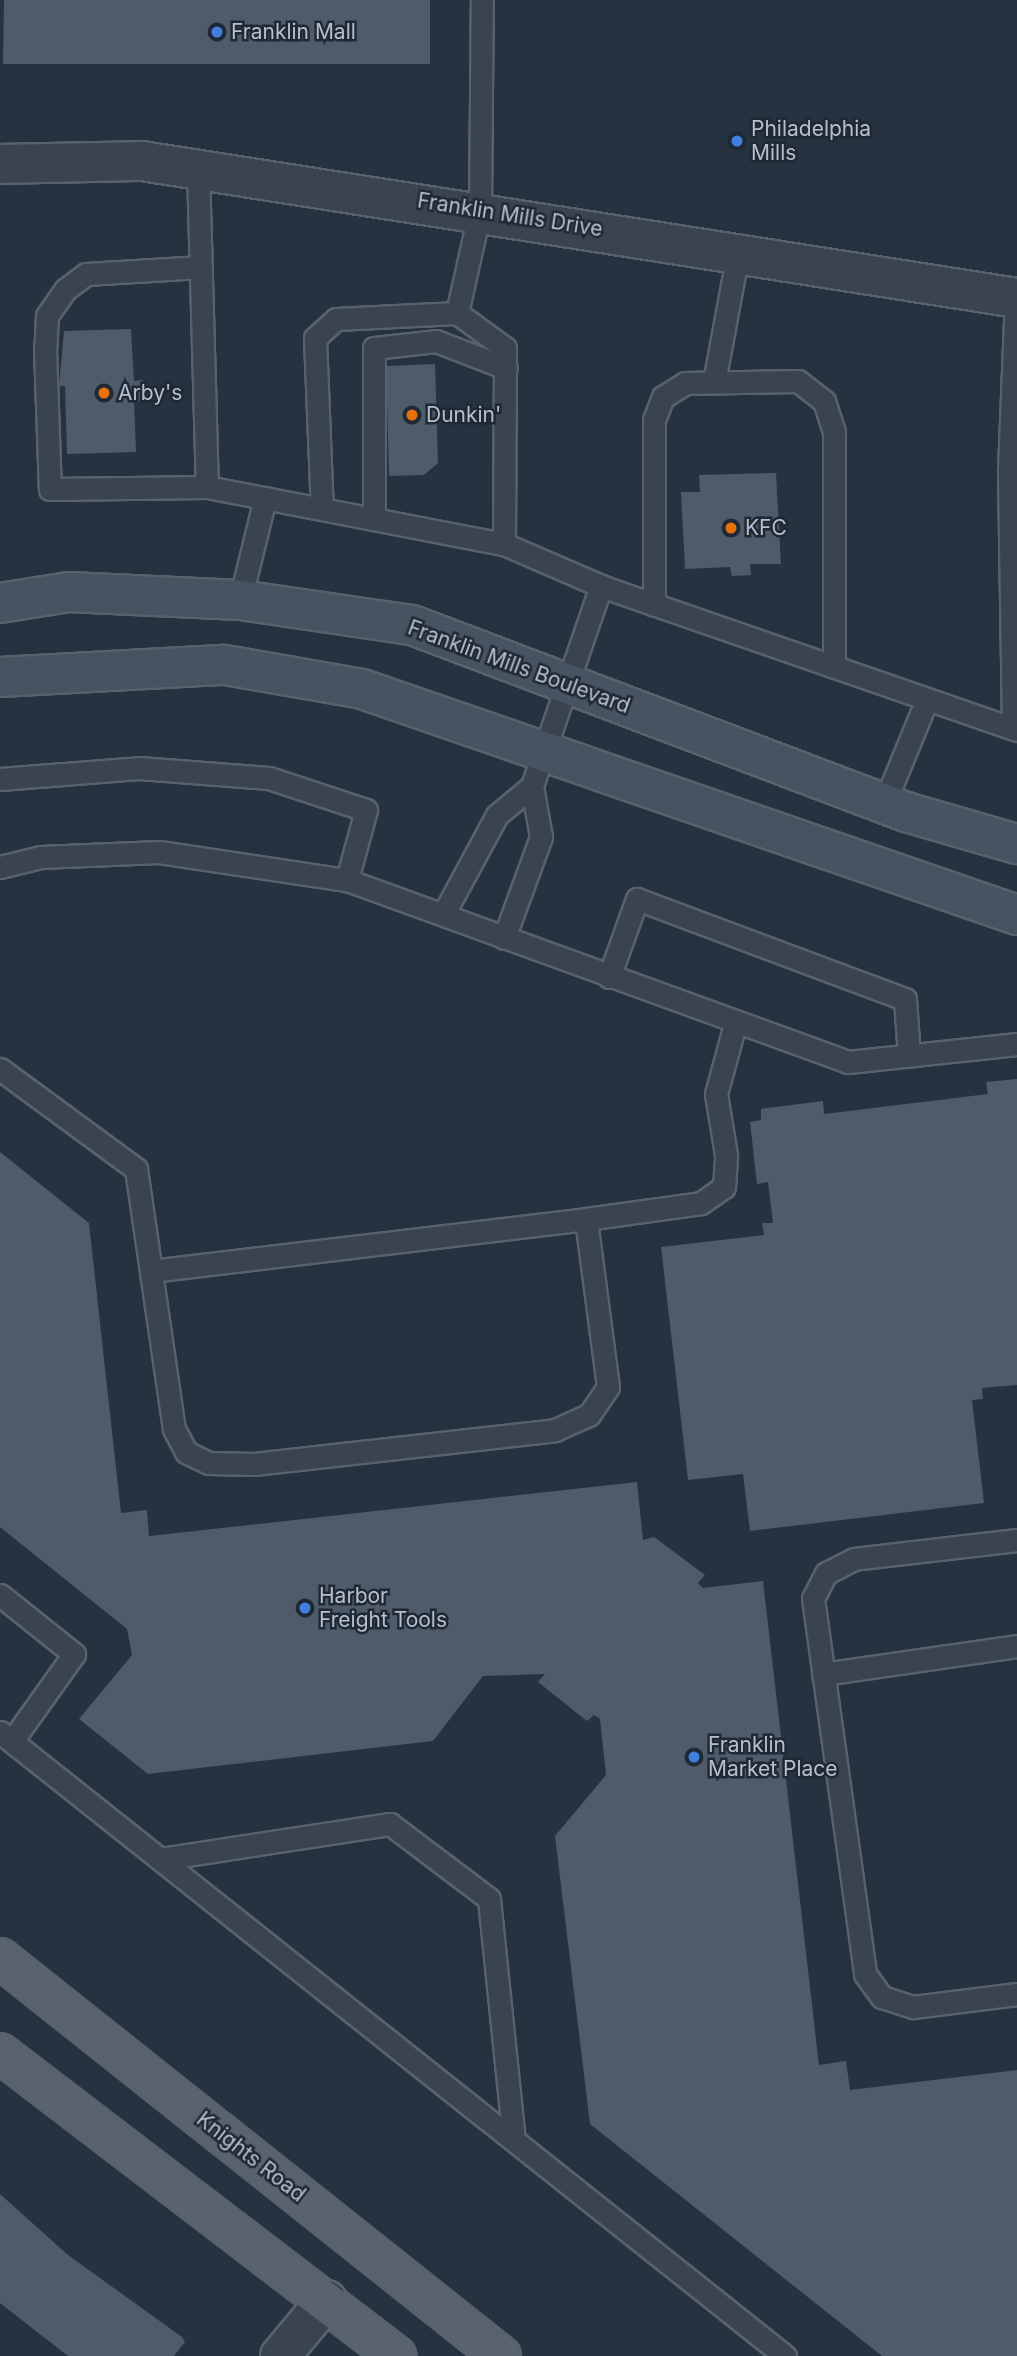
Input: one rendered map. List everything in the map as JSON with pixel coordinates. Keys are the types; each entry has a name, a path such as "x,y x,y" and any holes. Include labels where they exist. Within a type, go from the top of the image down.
{"main road":[{"name":"Knights Road","path":"0,1958 501,2356"},
{"path":"0,2053 397,2356"}],"street":[{"name":"Franklin Mills Drive","path":"0,164 142,161 480,210 1016,298"},
{"name":"Franklin Mills Boulevard","path":"0,603 69,592 240,600 412,625 884,804 1017,844"},
{"path":"0,677 225,665 362,689 538,771 1017,915"},
{"path":"280,2356 327,2300"}],"lane":[{"path":"457,313 480,210 482,0"},
{"path":"198,169 207,487"},
{"path":"714,382 738,253"},
{"path":"201,267 86,274 59,299 47,316 45,349 50,489 207,487 504,544 601,586 1015,729 1013,470 1016,298"},
{"path":"322,509 315,338 336,319 457,313 505,348 504,544"},
{"path":"374,519 374,348 436,341 506,368"},
{"path":"654,604 654,420 663,397 685,383 798,381 824,401 834,432 834,667"},
{"path":"240,600 265,498"},
{"path":"504,938 541,837 538,771 601,586"},
{"path":"884,804 928,699"},
{"path":"0,779 139,768 269,778 366,810 347,880"},
{"path":"443,914 497,815 538,771"},
{"path":"0,867 41,857 159,852 347,880 735,1024 848,1062 1017,1044"},
{"path":"608,976 636,899 905,999 909,1056"},
{"path":"151,1271 701,1203 724,1187 726,1155 716,1094 735,1024"},
{"path":"0,1069 136,1169 174,1429 186,1452 209,1463 555,1430 589,1415 608,1387 586,1219"},
{"path":"1017,1540 854,1559 826,1573 813,1598 865,1974 882,1997 913,2007 1017,1994"},
{"path":"0,1595 74,1654 6,1736 785,2356"},
{"path":"823,1674 1017,1646"},
{"path":"160,1859 390,1824 489,1899 514,2140"}],"building":[{"name":"Franklin Mall","path":"4,0 430,0 430,64 3,64"},
{"name":"Arby's","path":"131,329 134,381 143,380 143,402 134,401 136,452 67,454 65,386 59,386 64,331"},
{"name":"Dunkin'","path":"435,364 438,463 424,475 389,476 386,366"},
{"name":"KFC","path":"776,473 781,564 750,564 751,575 732,576 730,567 685,569 681,492 700,492 699,475"},
{"path":"1017,1079 1017,1385 982,1388 983,1399 972,1400 984,1503 750,1531 743,1474 688,1480 661,1247 764,1235 762,1223 773,1223 768,1182 757,1184 750,1122 761,1120 761,1109 823,1101 824,1114 988,1094 986,1082"},
{"name":"Franklin Market Place","path":"0,1152 89,1223 121,1513 147,1510 149,1536 637,1482 643,1540 654,1537 705,1575 698,1583 703,1588 763,1581 819,2065 846,2061 850,2090 1017,2070 1017,2356 882,2356 590,2124 555,1836 606,1775 600,1719 594,1715 587,1721 538,1682 545,1674 483,1676 433,1741 148,1774 79,1719 132,1655 127,1629 0,1527"},
{"path":"0,2194 68,2255 182,2337 185,2342 174,2356 68,2356 0,2303"}],"place":[{"name":"Franklin Mall","path":"217,32"},
{"name":"Philadelphia Mills","path":"737,141"},
{"name":"Arby's","path":"104,393"},
{"name":"Dunkin'","path":"412,415"},
{"name":"KFC","path":"731,528"},
{"name":"Harbor Freight Tools","path":"305,1608"},
{"name":"Franklin Market Place","path":"694,1757"}]}
